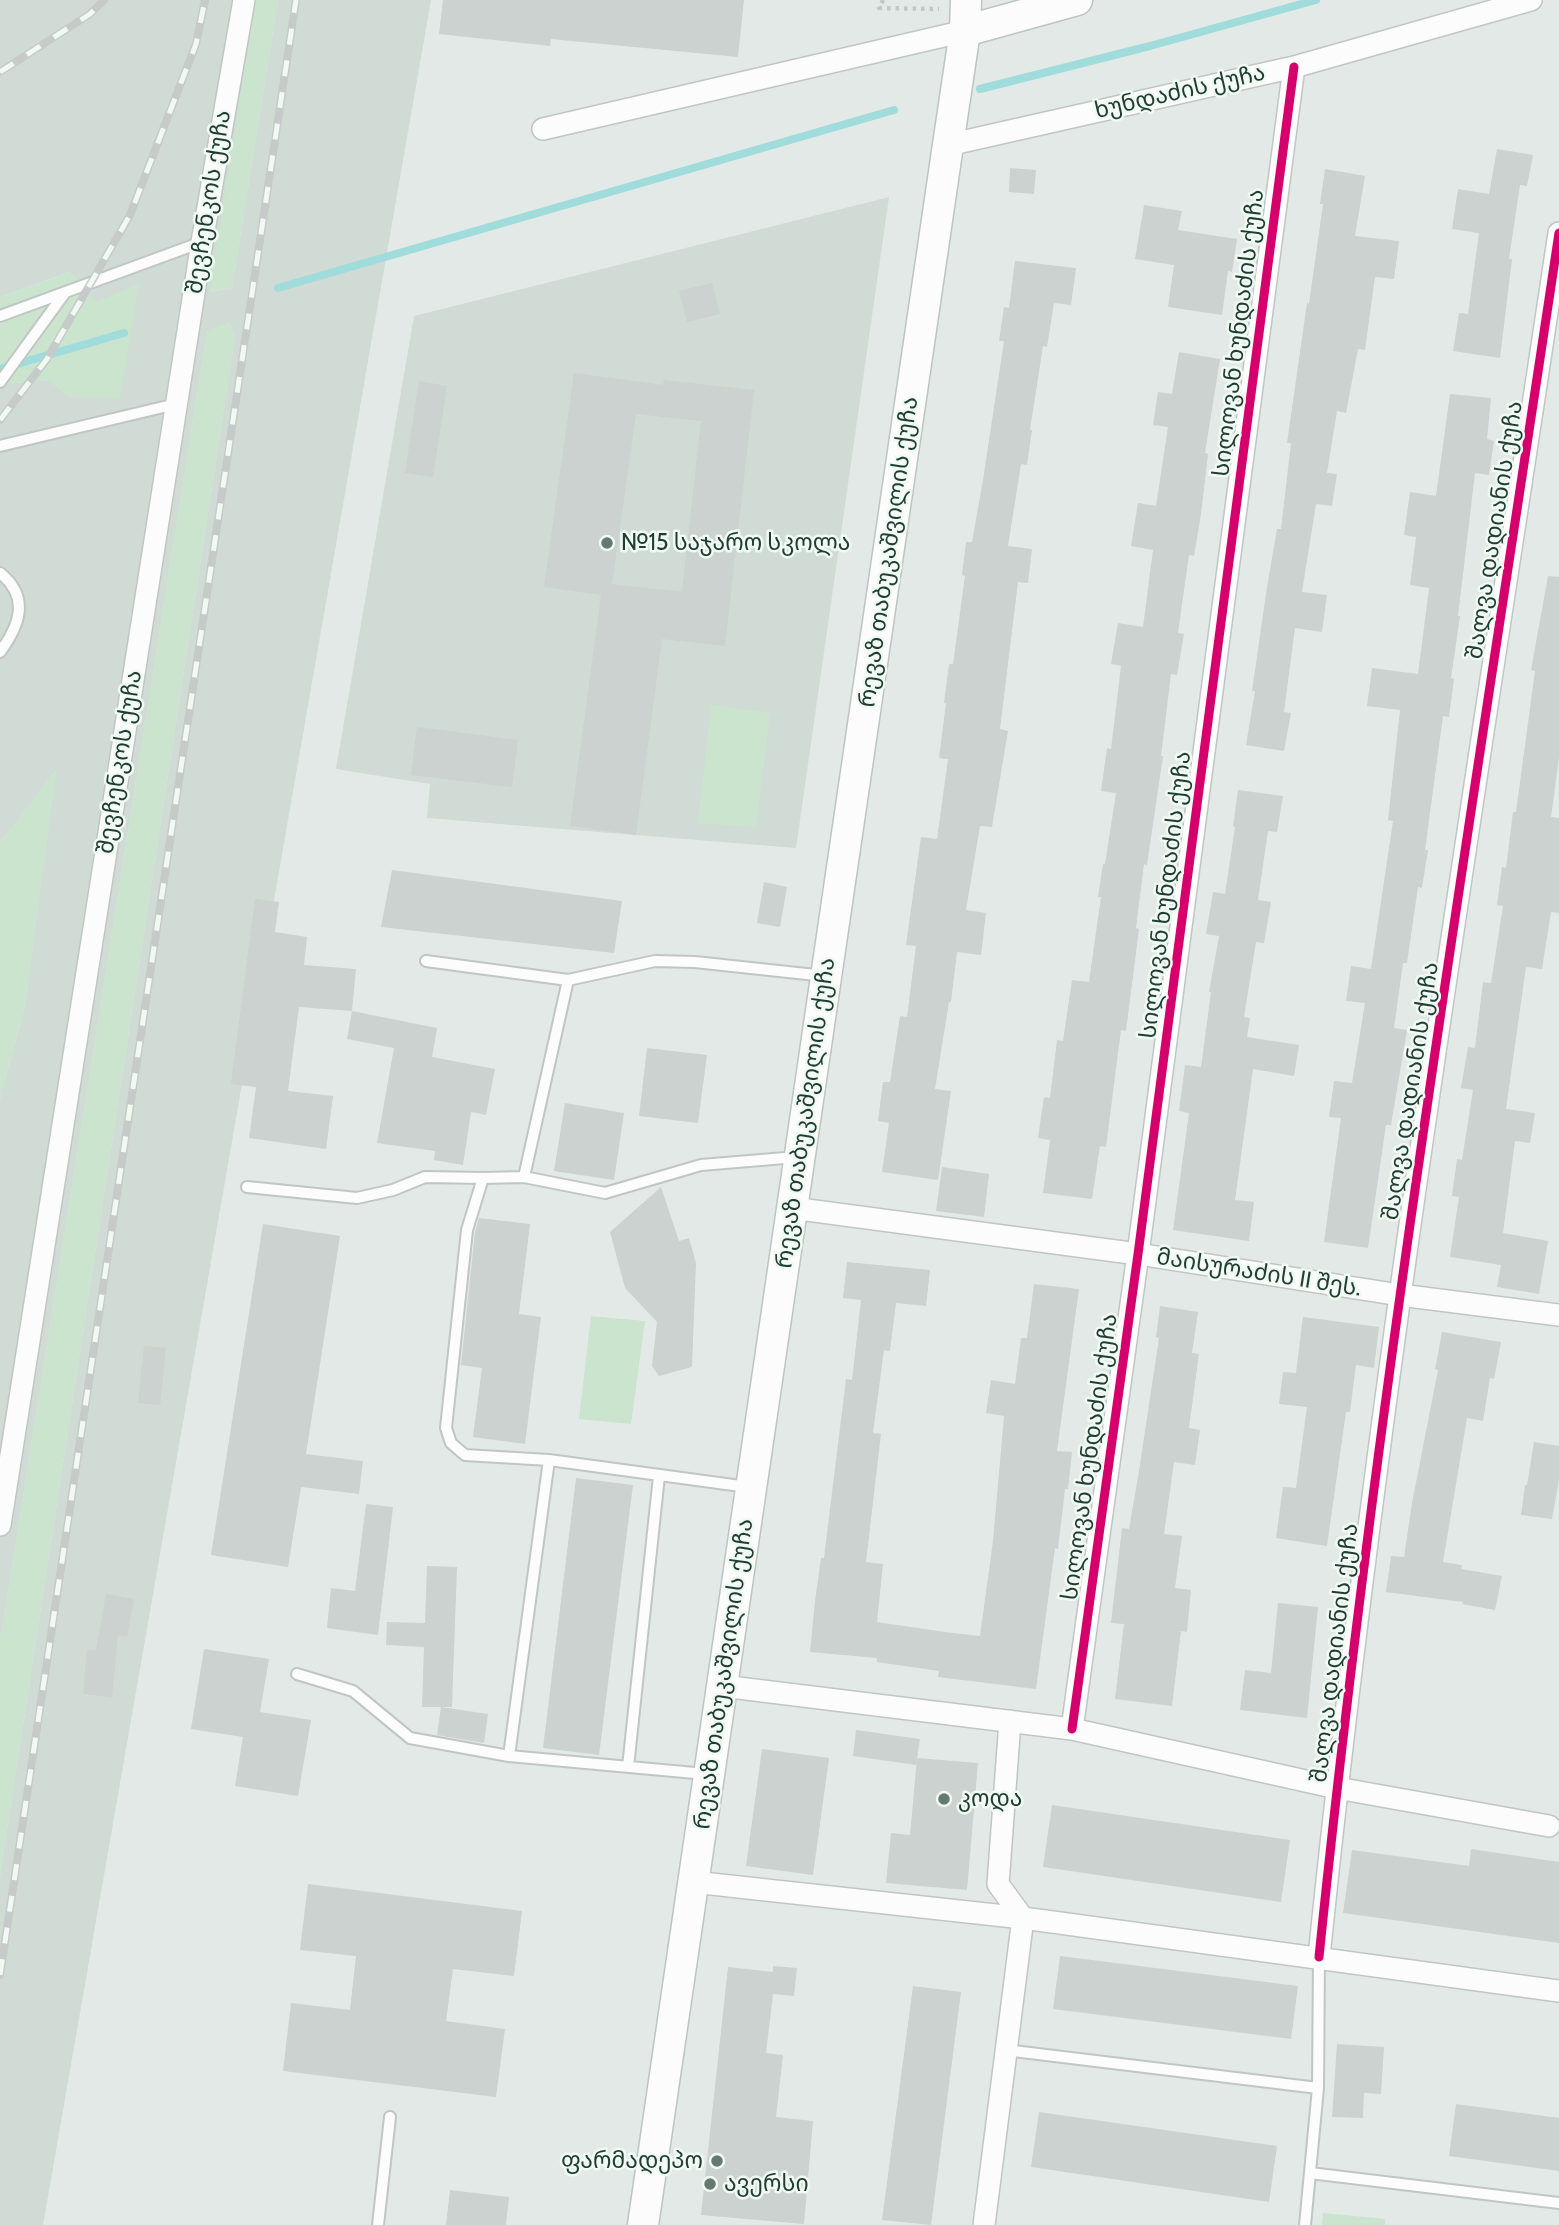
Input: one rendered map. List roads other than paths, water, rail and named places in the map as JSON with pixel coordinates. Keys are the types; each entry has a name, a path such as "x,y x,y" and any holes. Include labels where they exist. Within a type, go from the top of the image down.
{"main road":[{"path":"965,14 1076,0"},
{"name":"რევაზ თაბუკაშვილის ქუჩა","path":"643,2225 965,14"}],"street":[{"name":"შევჩენკოს ქუჩა","path":"0,1525 188,327 244,0"},
{"name":"ხუნდაძის ქუჩა","path":"948,145 1294,66 1531,0"},
{"path":"542,129 965,14"},
{"name":"სილოვან ხუნდაძის ქუჩა","path":"1072,1728 1138,1254 1294,66"},
{"name":"შალვა დადიანის ქუჩა","path":"1320,1957 1337,1788 1400,1295 1559,233"},
{"name":"მაისურაძის II შეს.","path":"792,1208 1138,1254 1400,1295 1559,1315"},
{"path":"722,1686 1072,1728 1337,1788 1549,1826"},
{"path":"984,2225 1023,1918 998,1884 1010,1721"},
{"path":"693,1882 1023,1918 1559,1991"}],"lane":[{"path":"0,316 202,242"},
{"path":"2,380 64,293"},
{"path":"0,446 176,404"},
{"path":"0,573 13,583 20,613 11,636 0,652"},
{"path":"426,961 568,980 655,961 695,962 826,976"},
{"path":"524,1177 568,980"},
{"path":"247,1187 357,1198 393,1190 425,1177 524,1177 605,1193 701,1165 800,1157"},
{"path":"483,1178 467,1230 446,1428 451,1443 465,1455 549,1460 751,1487"},
{"path":"509,1756 549,1460"},
{"path":"628,1767 659,1476"},
{"path":"297,1674 353,1691 410,1738 509,1756 709,1774"},
{"path":"1304,2225 1318,2088 1320,1957"},
{"path":"1005,2050 1318,2088"},
{"path":"378,2225 390,2117"},
{"path":"1310,2173 1559,2203"}],"waterway":[{"path":"980,89 1316,0"},
{"path":"278,288 894,110"},
{"path":"0,369 124,333"}],"railway":[{"path":"0,72 90,14 104,0"},
{"path":"0,420 47,359 130,215 196,44 205,0"},
{"path":"0,1975 296,0"}],"place":[{"name":"№15 საჯარო სკოლა","path":"607,543"},
{"name":"კოდა","path":"944,1799"},
{"name":"ფარმადეპო","path":"717,2161"},
{"name":"ავერსი","path":"710,2184"}]}
